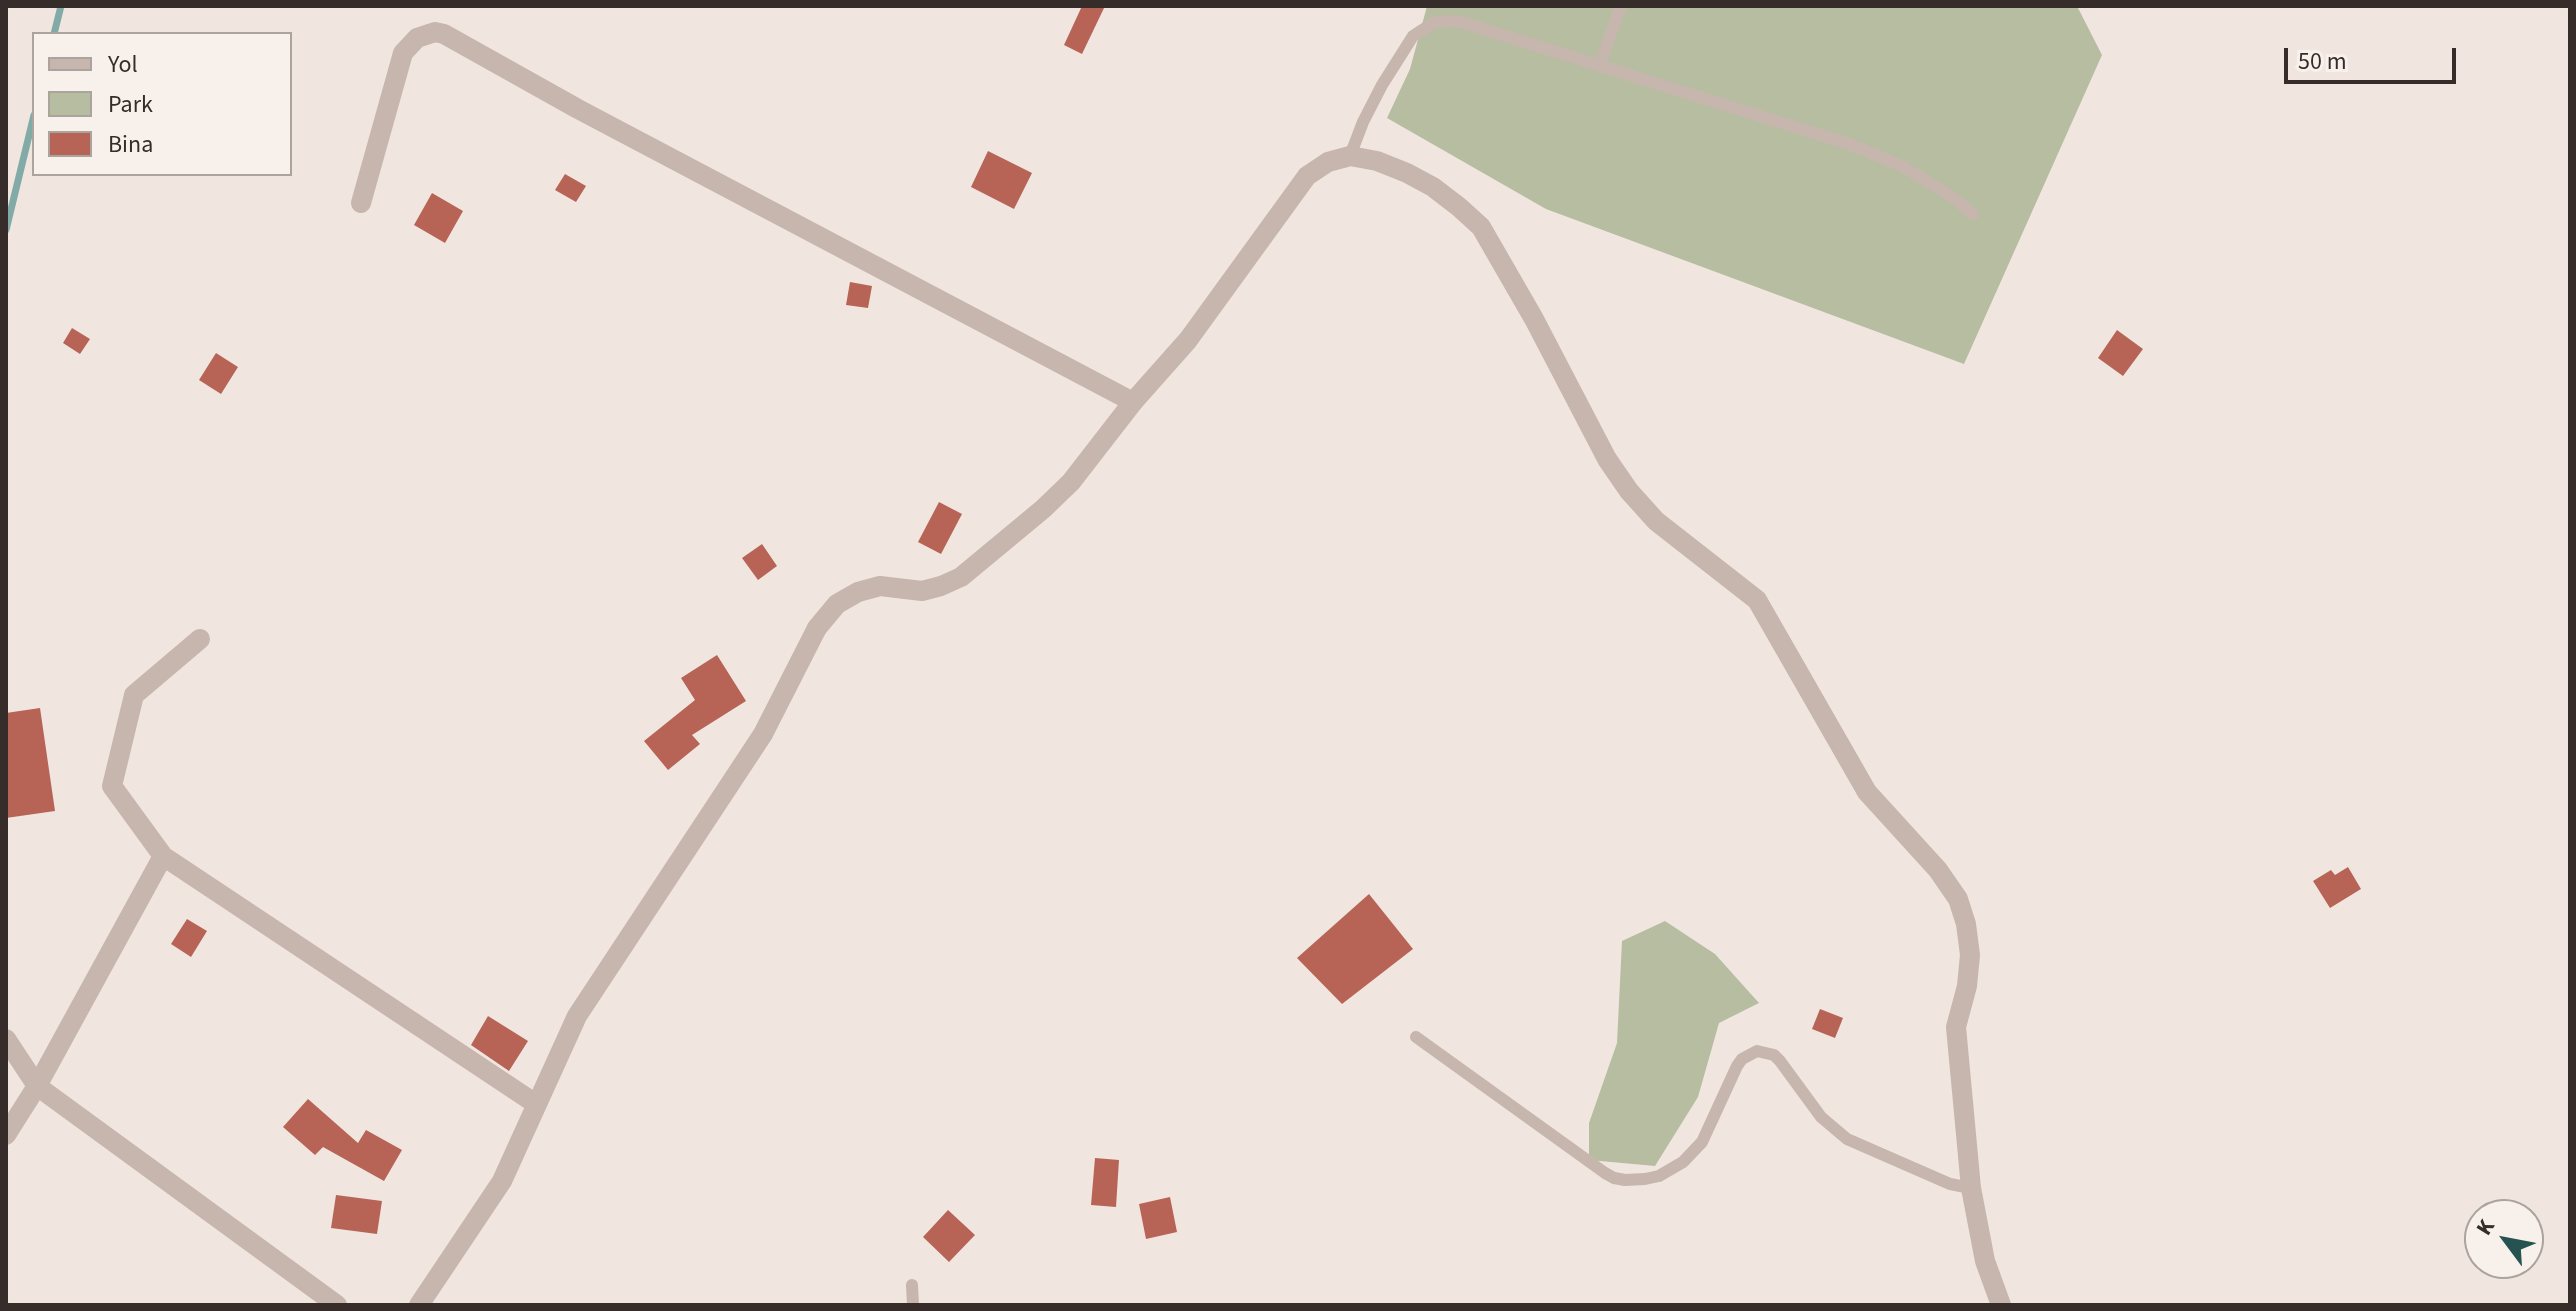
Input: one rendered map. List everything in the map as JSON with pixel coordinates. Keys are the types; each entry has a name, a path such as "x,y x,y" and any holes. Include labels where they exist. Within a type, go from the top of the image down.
{"street":[{"path":"361,203 403,53 417,38 435,32 444,34 578,109 1133,402"},
{"path":"419,1305 502,1181 577,1016 763,734 817,628 837,604 858,592 880,586 922,591 961,577 1043,509 1071,482 1133,402 1188,340 1307,176 1328,162 1350,156 1377,161 1433,187 1481,227 1534,319 1607,459 1629,491 1656,521 1757,600 1867,792 1938,870 1958,899 1966,924 1970,955 1967,986 1956,1027 1971,1188 1985,1261 2001,1305"},
{"path":"200,639 134,695 112,786 163,856 536,1104"},
{"path":"6,1135 37,1086 163,856"},
{"path":"6,1039 37,1086 337,1305"}],"lane":[{"path":"1599,66 1621,6"},
{"path":"1350,156 1372,103 1406,45 1423,28 1433,23 1461,22 1876,154 1927,181 1973,214"},
{"path":"1416,1037 1614,1178 1625,1180 1659,1176 1683,1162 1709,1130 1737,1066 1742,1059 1757,1051 1774,1055 1821,1117 1847,1139 1950,1184 1971,1188"},
{"path":"912,1285 913,1305"}],"green space":[{"path":"1427,6 2077,6 2102,55 1964,364 1546,209 1387,118 1410,69"},
{"path":"1665,921 1715,954 1759,1003 1719,1023 1698,1097 1655,1166 1589,1160 1589,1123 1617,1043 1622,941"}],"building":[{"path":"1082,6 1105,6 1082,54 1064,45"},
{"path":"988,151 1032,173 1014,209 971,187"},
{"path":"565,174 586,186 576,202 555,190"},
{"path":"432,193 463,211 445,243 414,225"},
{"path":"850,282 872,286 868,308 846,305"},
{"path":"72,328 90,339 80,354 63,343"},
{"path":"2117,330 2143,349 2123,376 2098,358"},
{"path":"216,353 238,367 221,394 199,380"},
{"path":"939,502 962,514 941,554 918,542"},
{"path":"762,544 777,566 758,580 742,558"},
{"path":"717,655 746,701 692,735 700,744 668,770 644,741 695,700 681,678"},
{"path":"40,708 55,811 6,818 6,713"},
{"path":"2348,867 2361,889 2330,908 2313,881 2331,870 2335,875"},
{"path":"1369,894 1413,949 1342,1004 1297,958"},
{"path":"187,919 207,931 191,957 171,944"},
{"path":"1820,1009 1843,1018 1835,1038 1812,1029"},
{"path":"488,1016 528,1041 509,1071 471,1045"},
{"path":"308,1099 358,1143 366,1130 402,1150 384,1181 323,1147 315,1155 283,1127"},
{"path":"1095,1158 1119,1160 1116,1207 1091,1205"},
{"path":"336,1195 382,1201 377,1234 331,1228"},
{"path":"1170,1197 1177,1232 1146,1239 1139,1204"},
{"path":"948,1210 975,1235 949,1262 923,1237"}],"waterway":[{"path":"54,32 61,6"},
{"path":"6,230 32,123"}]}
